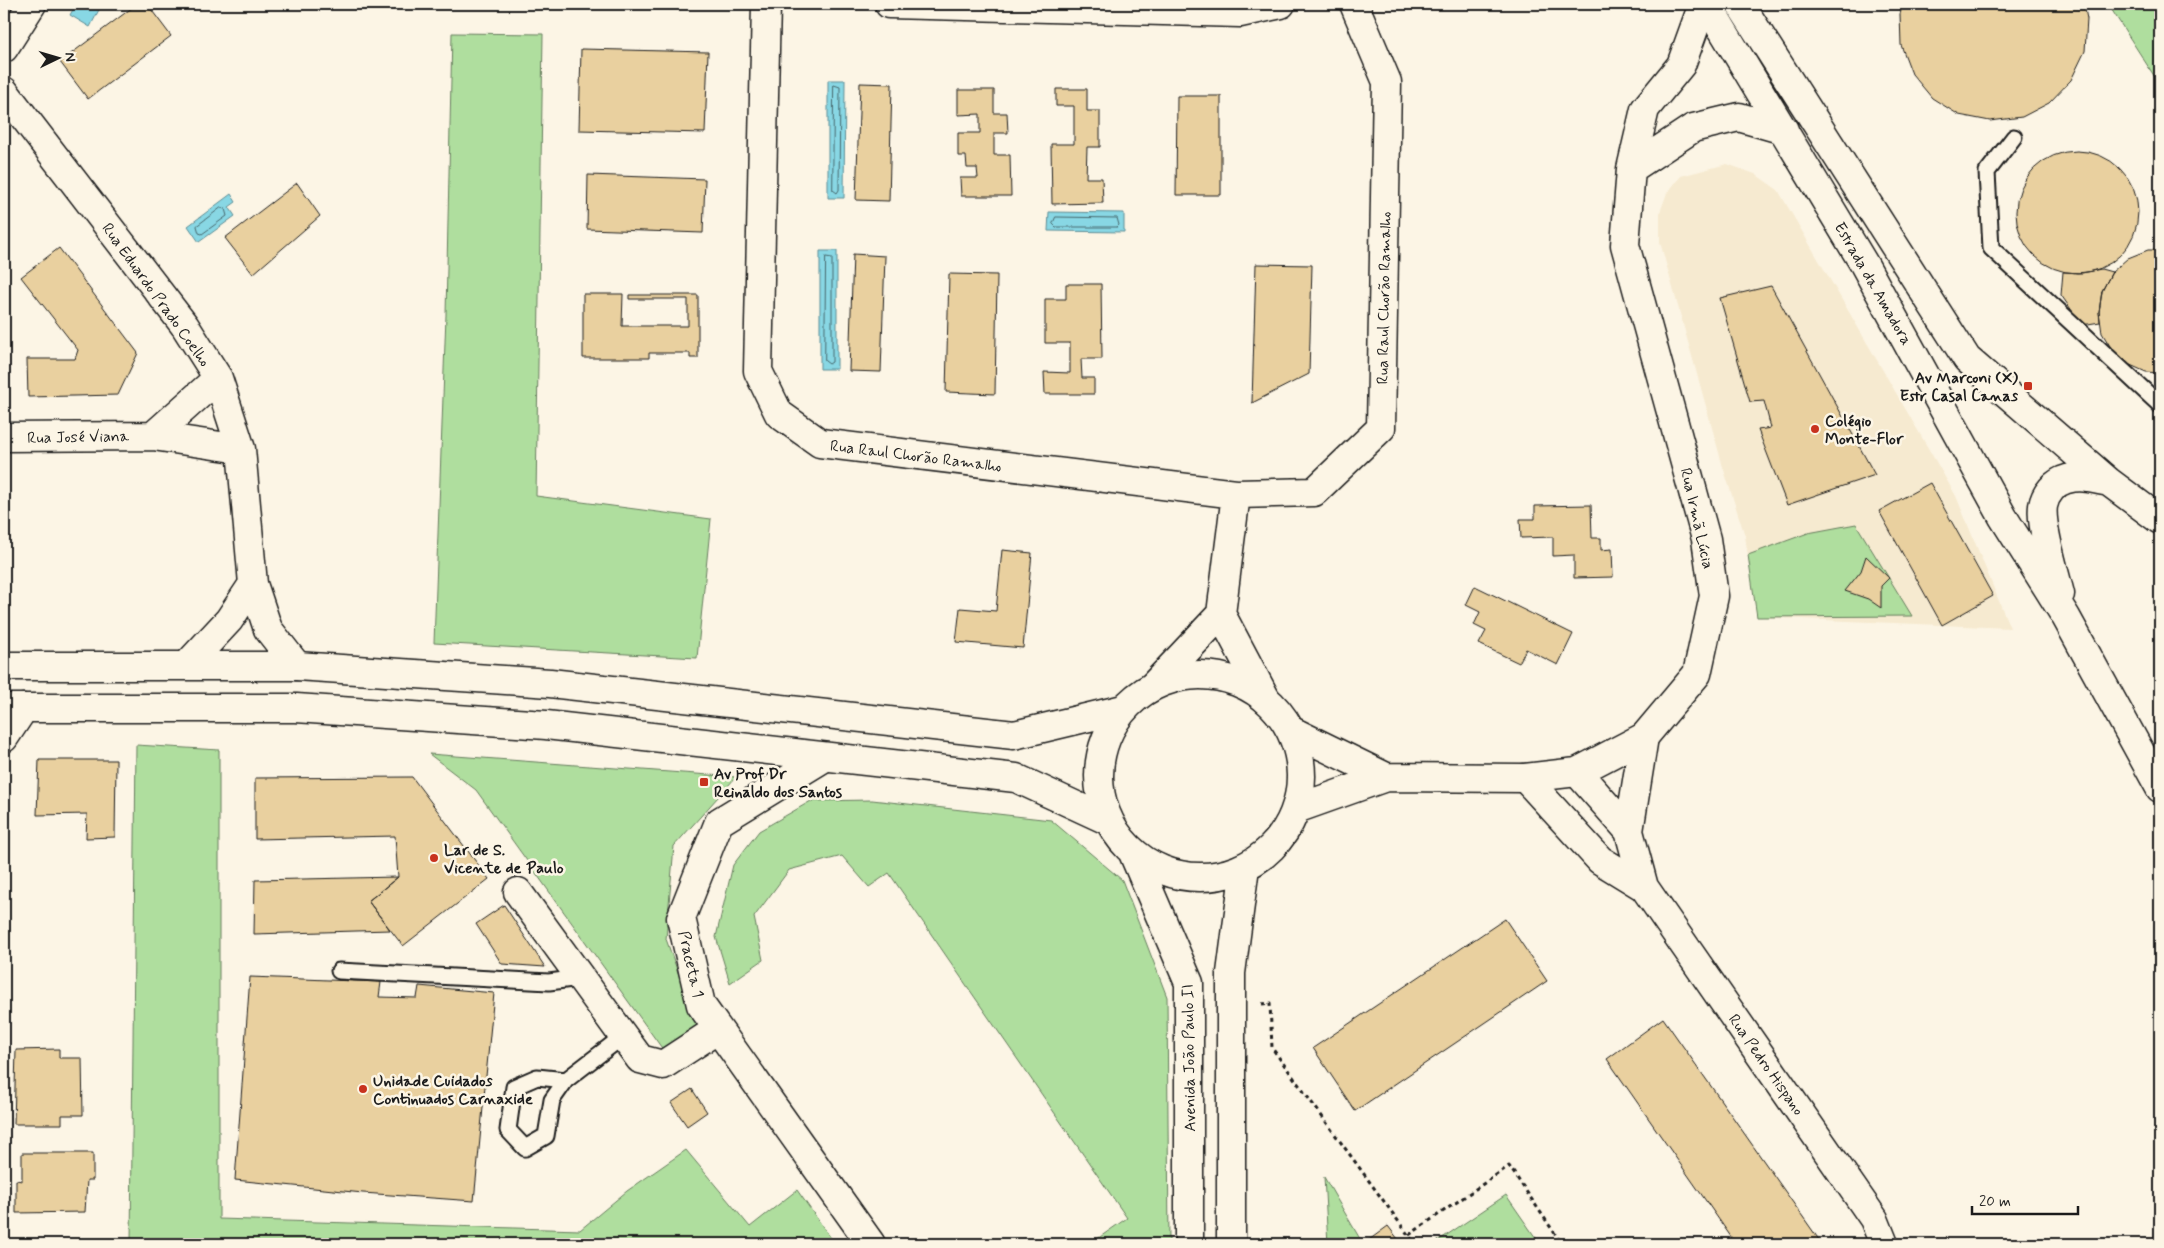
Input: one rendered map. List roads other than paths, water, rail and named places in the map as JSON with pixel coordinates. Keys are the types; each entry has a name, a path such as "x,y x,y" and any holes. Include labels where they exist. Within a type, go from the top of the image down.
{"street":[{"path":"4,48 32,4"},
{"name":"Rua Raul Chorão Ramalho","path":"766,4 758,370 779,414 820,443 1236,494 1314,492 1381,428 1387,82 1354,4"},
{"path":"890,4 1244,8 1281,4"},
{"name":"Rua Irmã Lúcia","path":"1296,809 1386,777 1525,778 1577,772 1644,737 1697,674 1714,596 1706,539 1625,245 1631,169 1644,110 1681,65 1703,4"},
{"name":"Estrada da Amadora","path":"1707,4 1864,264 2003,517 2066,616"},
{"path":"1740,4 1967,359 2109,482 2160,520"},
{"name":"Rua Eduardo Prado Coelho","path":"4,91 185,326 218,378 241,449 253,584 268,629 297,666"},
{"path":"1631,169 1692,128 1739,117 1784,130"},
{"name":"Rua José Viana","path":"153,436 218,378"},
{"name":"Rua José Viana","path":"4,437 153,436 241,449"},
{"path":"2109,482 2084,477 2068,478 2057,483 2048,492 2043,507 2047,540 2066,616 2160,788"},
{"path":"1236,494 1221,614 1266,699"},
{"path":"188,664 229,620 253,584"},
{"path":"1154,685 1221,614"},
{"path":"4,666 188,664 297,666 550,682 1014,735 1123,709"},
{"name":"Avenida João Paulo II","path":"1183,675 1212,675 1241,683 1266,699 1280,714 1290,730 1299,756 1301,782 1296,809 1284,833 1272,846 1245,867 1216,877 1187,877 1158,869 1133,853 1119,838 1109,821 1100,793 1099,763 1107,734 1123,709 1154,685 1183,675"},
{"path":"4,738 14,708 296,708 546,725 1016,778 1109,821"},
{"name":"Rua Irmã Lúcia","path":"1290,730 1386,777"},
{"path":"1644,737 1629,831 1644,887"},
{"name":"Praceta 1","path":"825,757 719,822 681,918 701,1005 871,1244"},
{"path":"1577,772 1629,831"},
{"path":"1525,778 1600,860 1644,887"},
{"name":"Avenida João Paulo II","path":"1133,853 1189,983 1189,1244"},
{"path":"1231,1244 1231,973 1245,867"},
{"name":"Rua Pedro Hispano","path":"1644,887 1874,1219 1884,1244"},
{"path":"518,892 622,1037 640,1059 663,1065 718,1029"}],"lane":[{"path":"2014,137 1986,172 1991,248 2160,405"},
{"path":"339,971 549,982 580,978"},
{"path":"566,1080 537,1077 514,1087 508,1130 525,1148 546,1136 552,1100 566,1080 622,1037"}],"water":[{"path":"76,4 102,4 90,27 70,15"},
{"path":"828,80 845,80 844,198 828,198"},
{"path":"231,194 236,202 229,207 235,216 199,242 188,226"},
{"path":"1049,212 1124,213 1124,232 1048,231"},
{"path":"820,251 837,251 837,369 820,369"}],"place":[{"name":"Av Marconi (X) Estr Casal Canas","path":"2028,386"},
{"name":"Colégio Monte-Flor","path":"1815,429"},
{"name":"Av Prof Dr Reinaldo dos Santos","path":"704,782"},
{"name":"Lar de S. Vicente de Paulo","path":"434,858"},
{"name":"Unidade Cuidados Continuados Carnaxide","path":"363,1089"}]}
